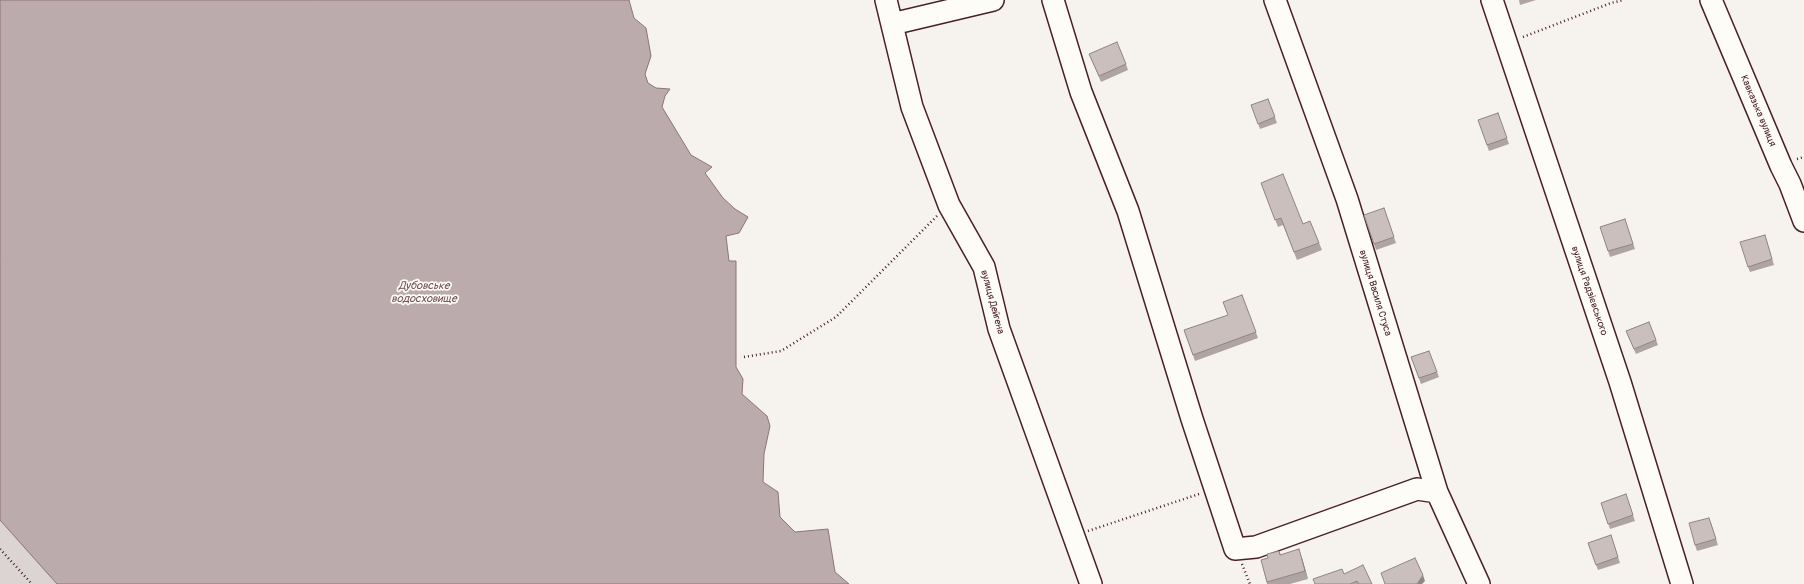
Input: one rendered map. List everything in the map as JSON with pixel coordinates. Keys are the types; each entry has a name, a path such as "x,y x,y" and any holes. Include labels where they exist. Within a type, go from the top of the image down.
{"street":[{"name":"вулиця Дейгена","path":"886,0 912,107 949,205 984,267 998,329 1091,584"},
{"path":"892,24 993,0"},
{"path":"1053,0 1081,92 1128,211 1235,549 1256,547 1417,488 1437,492"},
{"name":"вулиця Василя Стуса","path":"1275,0 1347,199 1437,492 1479,584"},
{"name":"вулиця Радзієвського","path":"1492,0 1620,382 1682,584"},
{"name":"Кавказька вулиця","path":"1712,0 1781,166 1790,184 1804,221"}],"path":[{"path":"1507,43 1611,3 1624,0"},
{"path":"744,357 781,351 836,317 949,205"},
{"path":"1073,537 1215,488"},
{"path":"0,549 32,584"}],"shaded area":[{"path":"0,520 15,536 57,584 0,584"}],"water":[{"name":"Дубовське водосховище","path":"0,0 629,0 634,18 646,28 651,56 645,74 648,83 656,88 670,89 665,96 662,107 691,155 712,167 705,173 723,198 735,209 748,217 739,233 726,236 729,261 736,261 736,367 743,379 742,394 767,416 770,426 764,454 763,482 778,492 780,517 795,532 828,529 835,572 849,584 57,584 0,520"}],"building":[{"path":"1117,42 1126,64 1099,76 1089,54"},
{"path":"1268,99 1275,117 1258,124 1251,105"},
{"path":"1498,113 1507,138 1487,145 1478,120"},
{"path":"1283,174 1303,224 1310,221 1319,243 1294,252 1281,218 1275,220 1261,183"},
{"path":"1384,208 1394,237 1374,244 1364,215"},
{"path":"1625,219 1633,244 1608,251 1600,227"},
{"path":"1765,235 1772,259 1748,267 1740,242"},
{"path":"1242,295 1256,332 1193,355 1184,330 1228,315 1223,302"},
{"path":"1649,322 1656,340 1634,349 1626,331"},
{"path":"1429,351 1437,372 1419,378 1411,357"},
{"path":"1626,494 1633,515 1608,524 1601,503"},
{"path":"1709,518 1716,539 1695,545 1689,523"},
{"path":"1611,535 1618,557 1596,565 1588,543"},
{"path":"1299,549 1305,571 1267,582 1261,560 1268,558 1267,554 1279,551 1280,555"},
{"path":"1415,558 1423,575 1417,584 1385,584 1381,573"},
{"path":"1363,565 1372,584 1359,584 1357,581 1350,584 1315,584 1313,579 1342,569 1344,574"}]}
